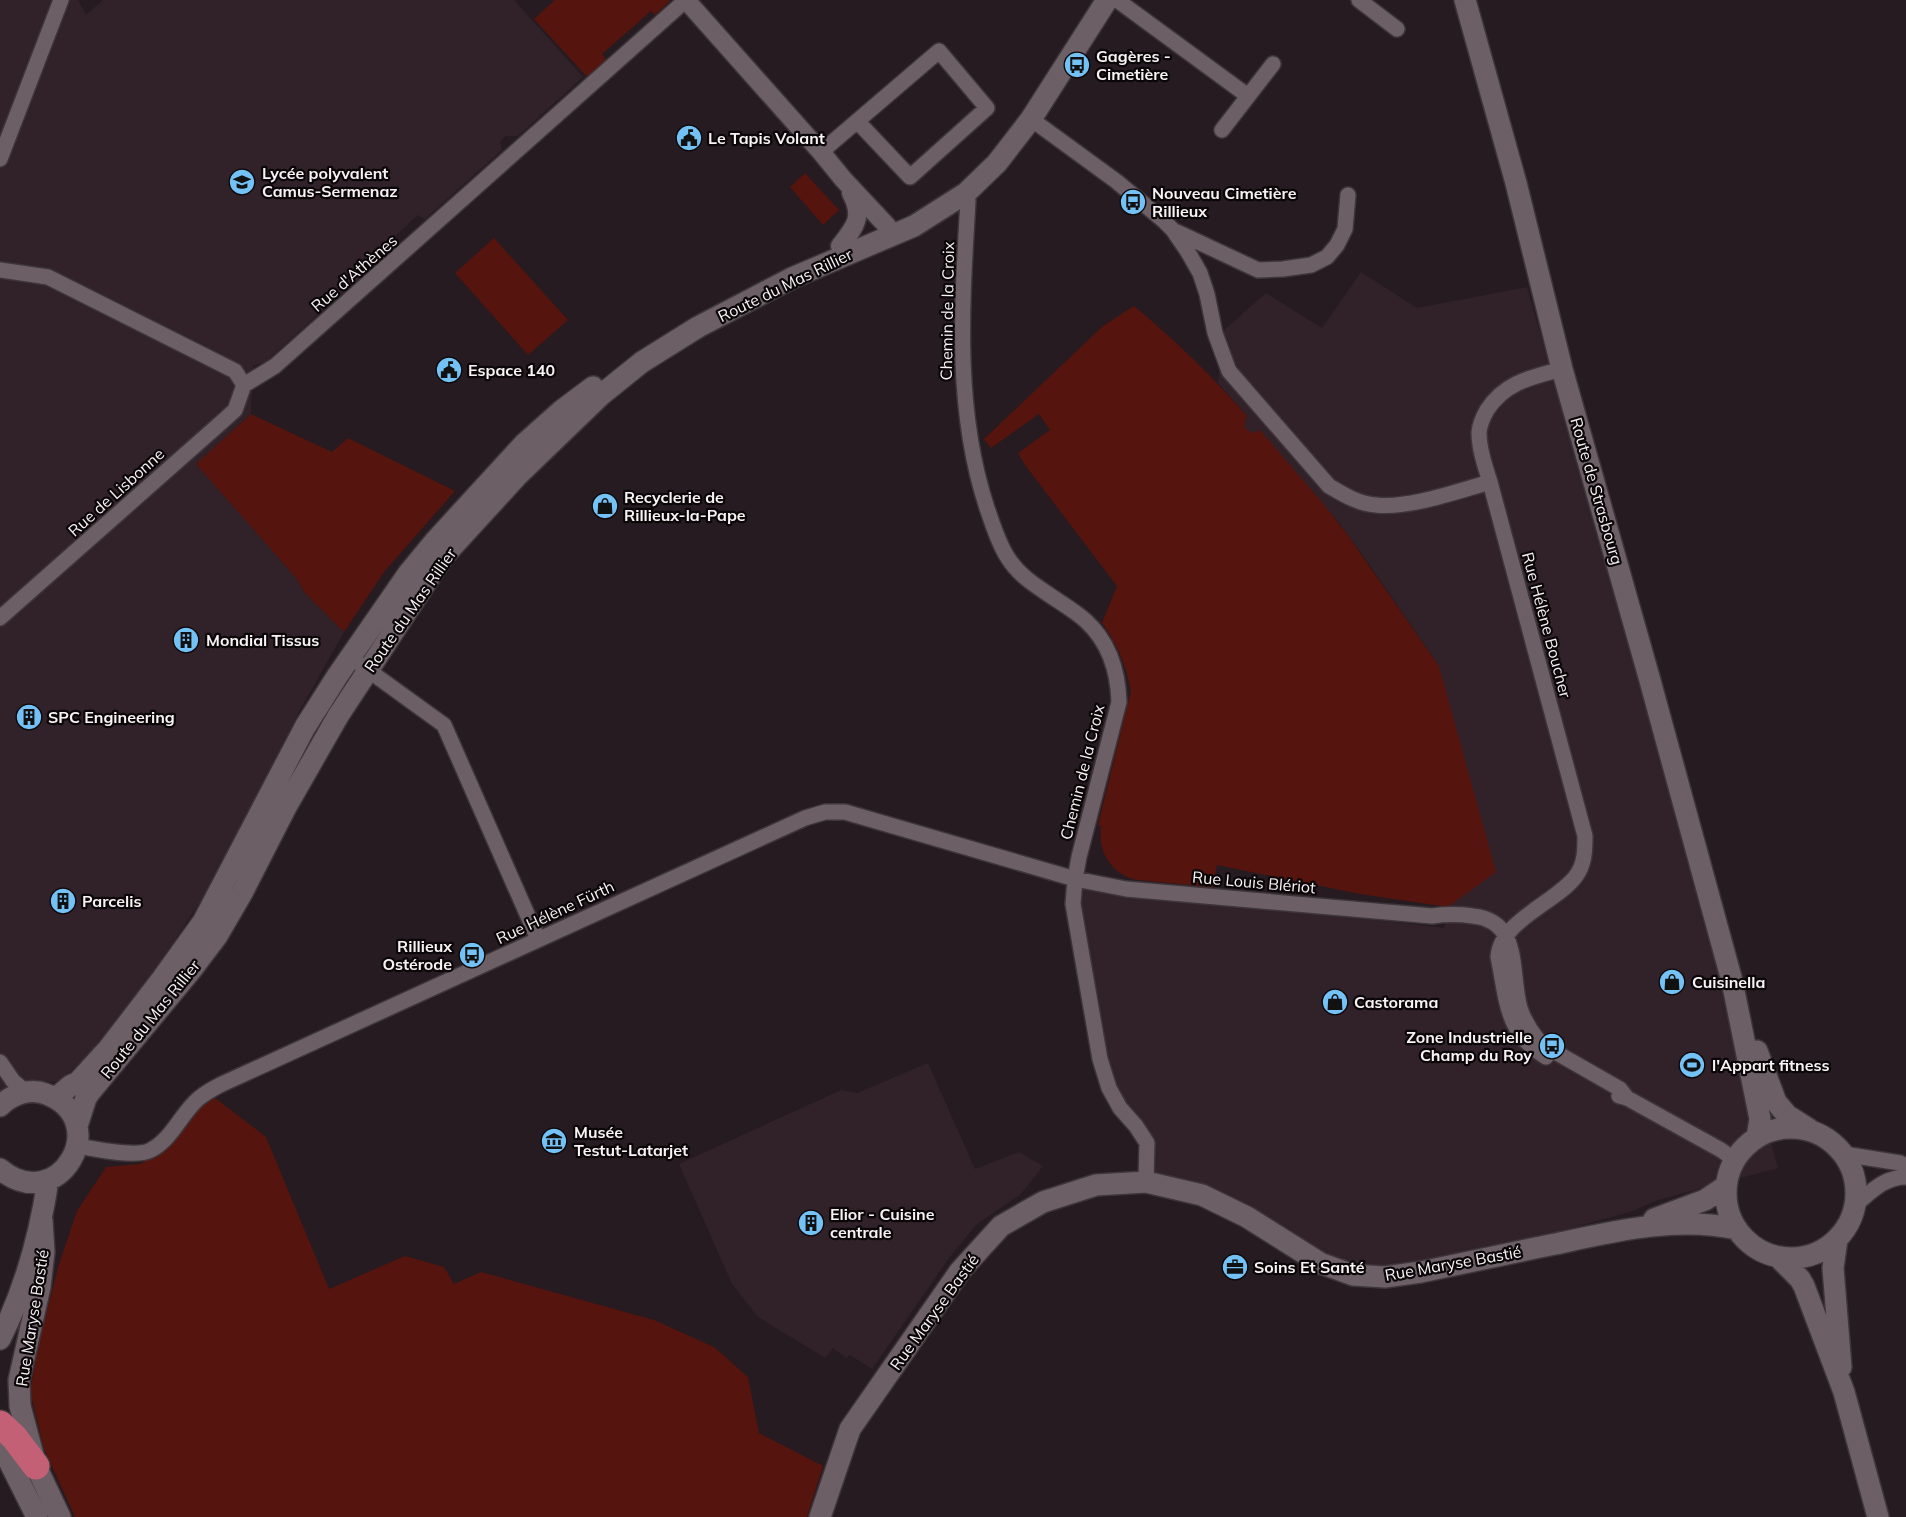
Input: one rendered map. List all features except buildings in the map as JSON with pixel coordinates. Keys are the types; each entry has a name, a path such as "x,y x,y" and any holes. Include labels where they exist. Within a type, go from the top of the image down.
{"highway":[{"path":"0,1424 14,1437 36,1466"}],"main road":[{"name":"Route du Mas Rillier","path":"48,1180 59,1175 74,1157 86,1098 90,1092 217,936 338,716 442,558 518,475 601,395 642,362 698,327 792,278 958,198 997,163 1031,119 1107,0"},
{"name":"Route de Strasbourg","path":"1465,0 1516,183 1562,369 1732,981 1760,1119 1757,1137"},
{"name":"Route du Mas Rillier","path":"56,1098 78,1082 109,1048 162,980 203,922 305,727 408,574 524,444 561,411 657,340 721,304 840,246 890,230"},
{"name":"Route de Strasbourg","path":"1732,981 1776,1102 1787,1115 1809,1130"},
{"path":"2,1098 26,1092 41,1092 56,1098 72,1114 77,1136"},
{"path":"1792,1127 1809,1130 1834,1143 1844,1154 1852,1170 1856,1187 1855,1205 1849,1223 1837,1239 1820,1251 1799,1257 1778,1257 1748,1242 1737,1229 1726,1201 1726,1186 1735,1160 1757,1137 1774,1130 1792,1127"},
{"path":"0,1169 9,1177 21,1182 35,1183 48,1180 42,1220 24,1280 0,1339"},
{"name":"Rue Maryse Bastié","path":"820,1517 850,1430 960,1271 1001,1226 1043,1202 1096,1185 1146,1182 1202,1195 1247,1217 1320,1263 1353,1275 1385,1277 1420,1272 1632,1228 1674,1224 1713,1224 1737,1229"},
{"name":"Rue Maryse Bastié","path":"1632,1228 1696,1204 1726,1186"},
{"name":"Rue Maryse Bastié","path":"42,1220 44,1252 40,1287 19,1380 20,1406 36,1466 60,1517"},
{"path":"1837,1239 1833,1268 1844,1392"},
{"path":"1778,1257 1804,1286 1844,1392 1878,1517"},
{"path":"0,1451 9,1461 37,1517"}],"street":[{"path":"0,159 61,0"},
{"path":"686,0 890,230"},
{"name":"Rue d'Athènes","path":"244,385 275,366 686,0"},
{"path":"1118,0 1248,96"},
{"path":"1359,0 1396,29"},
{"path":"821,152 857,121 939,51 987,108 910,177 857,121"},
{"path":"1222,130 1273,64"},
{"path":"1031,119 1138,199 1173,230 1200,273 1215,333 1229,371 1329,486 1351,499 1375,506 1400,506 1490,482"},
{"path":"840,246 856,224 859,213 843,179"},
{"path":"1173,230 1258,270 1311,265 1328,256 1337,245 1345,229 1348,195"},
{"name":"Chemin de la Croix","path":"958,198 968,201 963,306 964,405 982,492 996,535 1008,559 1027,579 1086,621 1102,640 1112,658 1118,681 1119,702 1075,879 1073,904 1100,1059 1109,1088 1120,1108 1147,1143 1146,1182"},
{"path":"0,270 48,277 235,371 244,385"},
{"name":"Rue Hélène Boucher","path":"1506,936 1510,930 1562,891 1578,874 1585,855 1585,836 1481,451 1479,433 1481,420 1504,390 1523,379 1562,369"},
{"name":"Rue de Lisbonne","path":"0,618 229,415 234,410 244,385"},
{"path":"350,658 444,725 538,939"},
{"name":"Rue Hélène Fürth","path":"77,1136 105,1151 131,1153 150,1151 170,1134 198,1099 222,1084 804,818 825,812 845,812 1075,879"},
{"name":"Rue Louis Blériot","path":"1075,879 1126,889 1432,916 1450,913 1479,916 1488,920"},
{"path":"1488,920 1529,915"},
{"path":"1529,915 1505,955 1511,1021 1527,1044 1613,1096 1627,1098 1735,1160"},
{"path":"1488,920 1499,925 1506,936 1499,948 1505,955"},
{"path":"0,1062 13,1081 26,1092"},
{"path":"1844,1154 1900,1162 1906,1166"},
{"path":"1855,1205 1879,1184 1898,1177 1906,1177"}],"shaded area":[{"path":"0,0 78,0 86,15 103,0 514,0 583,77 518,136 505,136 500,142 502,150 425,219 418,215 391,240 391,249 265,362 253,366 251,414 196,464 297,579 304,592 344,632 300,710 209,889 140,992 92,1050 57,1082 24,1081 0,1097"},
{"path":"555,0 670,1 655,15 651,11 602,54 608,62 589,79 534,19"},
{"path":"805,173 839,210 823,225 790,187"},
{"path":"494,238 568,320 528,355 455,273"},
{"path":"1361,272 1417,308 1527,287 1778,1168 1658,1200 1630,1212 1509,1245 1412,1266 1351,1267 1155,1181 1144,1143 1119,1109 1076,934 1079,885 1444,928 1448,907 1439,666 1339,523 1260,431 1252,433 1245,428 1247,416 1218,383 1223,331 1266,293 1322,328"},
{"path":"1134,306 1179,345 1220,387 1247,416 1245,428 1252,433 1260,430 1321,501 1347,534 1439,666 1496,872 1448,907 1360,894 1217,865 1213,887 1137,880 1120,873 1108,861 1101,845 1101,826 1098,825 1131,691 1120,655 1102,623 1117,586 1018,453 1050,430 1039,414 991,448 984,439 1103,326"},
{"path":"251,414 332,452 348,438 455,491 384,572 344,632 304,592 297,579 196,464"},
{"path":"928,1063 975,1169 1019,1152 1043,1166 1020,1195 977,1224 949,1258 872,1369 850,1355 846,1358 833,1348 825,1358 758,1317 732,1284 679,1164 841,1090 857,1093"},
{"path":"207,1092 266,1137 329,1289 405,1256 444,1267 454,1284 481,1272 654,1320 714,1347 748,1377 759,1433 823,1466 807,1517 75,1517 44,1449 30,1391 40,1337 59,1264 77,1211 106,1167 140,1164 163,1150"}],"place":[{"name":"Gagères - Cimetière","path":"1077,65"},
{"name":"Le Tapis Volant","path":"689,138"},
{"name":"Lycée polyvalent Camus-Sermenaz","path":"242,182"},
{"name":"Nouveau Cimetière Rillieux","path":"1133,202"},
{"name":"Espace 140","path":"449,370"},
{"name":"Recyclerie de Rillieux-la-Pape","path":"605,506"},
{"name":"Mondial Tissus","path":"186,640"},
{"name":"SPC Engineering","path":"29,717"},
{"name":"Parcelis","path":"63,901"},
{"name":"Rillieux Ostérode","path":"472,955"},
{"name":"Cuisinella","path":"1672,982"},
{"name":"Castorama","path":"1335,1002"},
{"name":"Zone Industrielle Champ du Roy","path":"1552,1046"},
{"name":"l'Appart fitness","path":"1692,1065"},
{"name":"Musée Testut-Latarjet","path":"554,1141"},
{"name":"Elior - Cuisine centrale","path":"811,1223"},
{"name":"Soins Et Santé","path":"1235,1267"}]}
